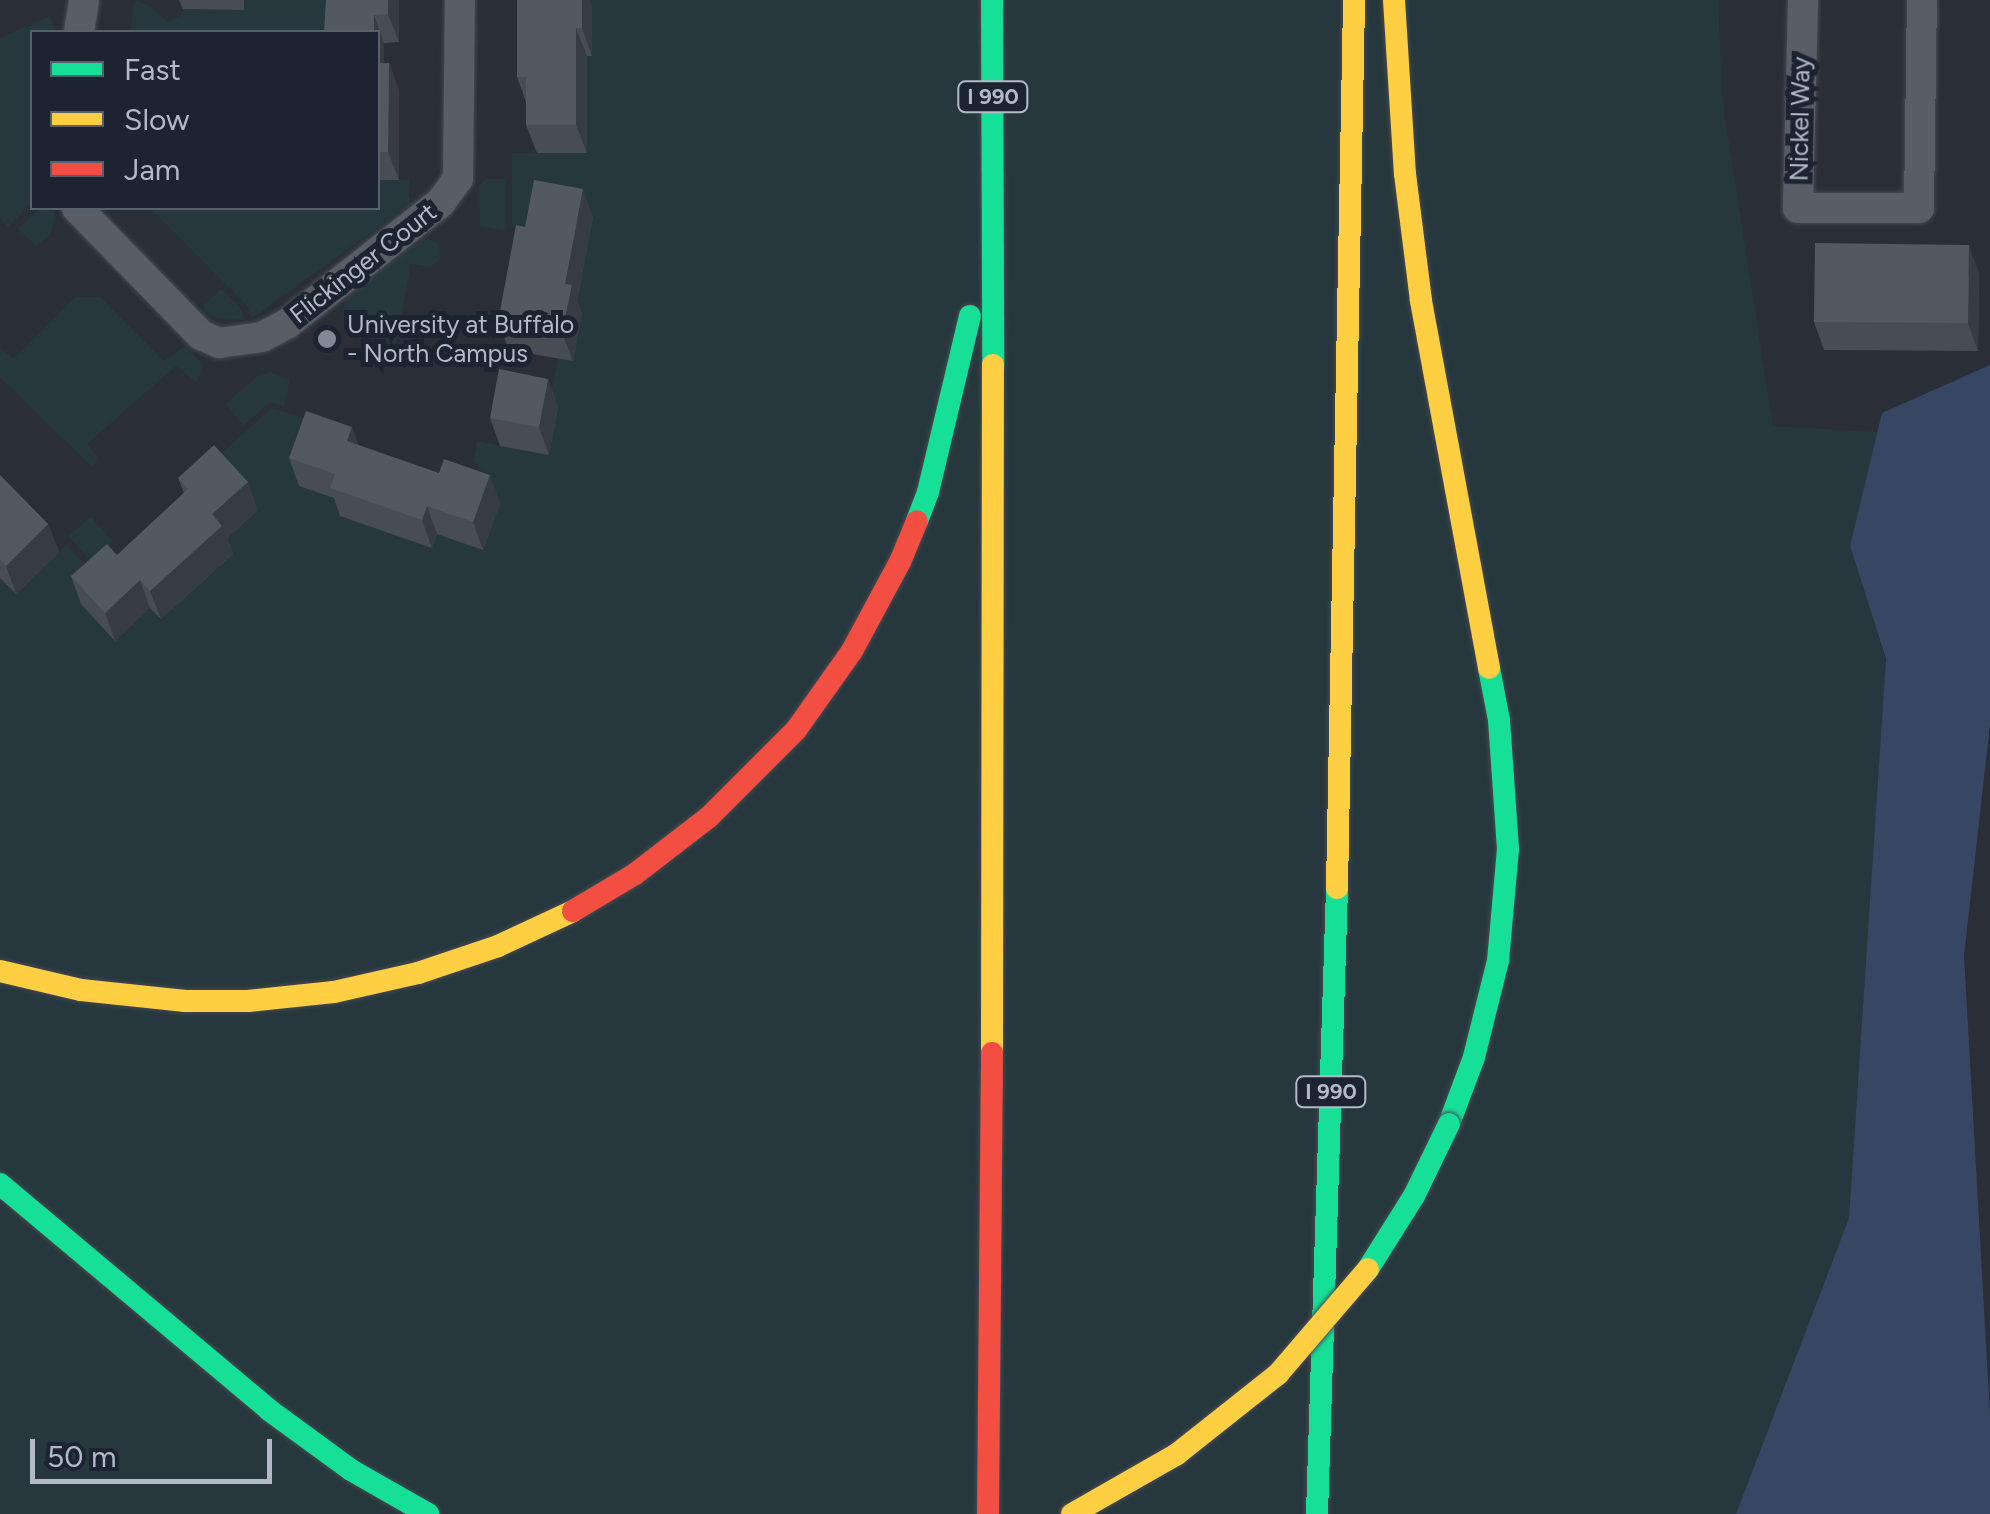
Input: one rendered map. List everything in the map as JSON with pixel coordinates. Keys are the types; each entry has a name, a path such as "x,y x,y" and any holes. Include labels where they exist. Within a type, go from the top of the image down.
{"highway":[{"name":"I 990","path":"988,1514 995,780 992,0"},
{"name":"I 990","path":"1317,1514 1344,650 1354,0"},
{"path":"1072,1514 1178,1454 1278,1374 1371,1265 1414,1196 1449,1124 1474,1057 1498,961 1508,862 1506,788 1496,702 1421,300 1405,174 1394,0"},
{"path":"0,971 81,990 168,1000 248,1001 334,992 418,973 498,946 609,891 662,856 731,798 796,730 852,651 884,595 938,462 993,195"},
{"path":"0,1184 282,1420 351,1470 428,1514"}],"street":[{"path":"79,30 84,0"},
{"name":"Flickinger Court","path":"79,210 201,335 219,343 262,337 288,323 441,202 458,179 460,0"},
{"name":"Nickel Way","path":"1803,0 1798,208 1919,208 1922,0"}],"shaded area":[{"path":"135,0 150,6 168,22 179,17 183,9 243,10 244,0 349,0 349,30 130,30"},
{"path":"577,0 1718,0 1723,105 1773,426 1878,432 1850,546 1886,662 1849,1218 1736,1514 0,1514 0,578 16,594 66,545 86,566 114,640 151,608 161,619 222,542 213,461 272,408 322,423 345,502 431,548 437,533 484,473 474,461 477,441 549,454 549,405 558,358 573,360 582,314 540,231 512,226 512,153 586,152"},
{"path":"50,16 55,30 30,30 30,205 8,227 0,219 0,38"},
{"path":"486,179 506,179 506,231 480,226 479,186"},
{"path":"380,180 409,180 409,205 251,319 248,307 152,210 380,210"},
{"path":"38,210 54,210 51,234 36,246 18,229"},
{"path":"426,237 439,245 440,259 431,267 411,264 396,344 348,329 352,317 342,313 347,298"},
{"path":"221,289 242,310 244,320 216,318 205,311 204,305"},
{"path":"76,297 100,297 164,361 185,346 204,366 196,382 176,366 87,444 99,458 92,467 0,377 0,347 13,359"},
{"path":"270,372 290,380 284,406 270,402 243,426 226,404 256,377"},
{"path":"91,517 113,541 91,561 68,536"}],"water":[{"path":"1990,365 1990,725 1964,956 1990,1414 1990,1514 1736,1514 1849,1218 1886,659 1850,546 1882,413"}],"building":[{"path":"326,0 388,0 388,14 374,15 374,30 324,30"},
{"path":"517,0 582,0 582,28 576,28 576,125 526,125 526,77 517,77"},
{"path":"380,63 389,63 388,152 380,152"},
{"path":"534,180 583,189 565,284 572,285 562,333 498,322 516,225 525,227"},
{"path":"1815,243 1969,245 1968,323 1814,322"},
{"path":"499,369 548,379 539,427 490,418"},
{"path":"306,411 352,427 347,441 439,473 444,459 490,475 473,522 427,506 422,520 330,488 335,474 289,458"},
{"path":"214,445 248,482 212,514 222,526 150,591 140,580 105,613 71,576 107,544 117,555 188,489 178,478"},
{"path":"0,475 48,524 6,566 0,560"}],"traffic: fast":[{"path":"992,0 993,365"},
{"path":"917,521 928,492 970,316"},
{"path":"1449,1124 1474,1057 1498,961 1508,849 1499,720 1489,668"},
{"path":"1317,1514 1337,888"},
{"path":"1368,1269 1414,1196 1449,1124"},
{"path":"0,1184 269,1410 351,1470 428,1514"}],"traffic: slow":[{"path":"1337,888 1354,0"},
{"path":"1394,0 1405,174 1421,301 1489,668"},
{"path":"992,1053 993,365"},
{"path":"0,971 81,990 185,1001 248,1001 334,992 418,973 498,946 573,911"},
{"path":"1072,1514 1177,1454 1278,1374 1368,1269"}],"traffic: jam":[{"path":"573,911 635,874 709,817 796,730 852,651 900,562 917,521"},
{"path":"988,1514 992,1053"}],"place":[{"name":"University at Buffalo - North Campus","path":"327,339"}]}
